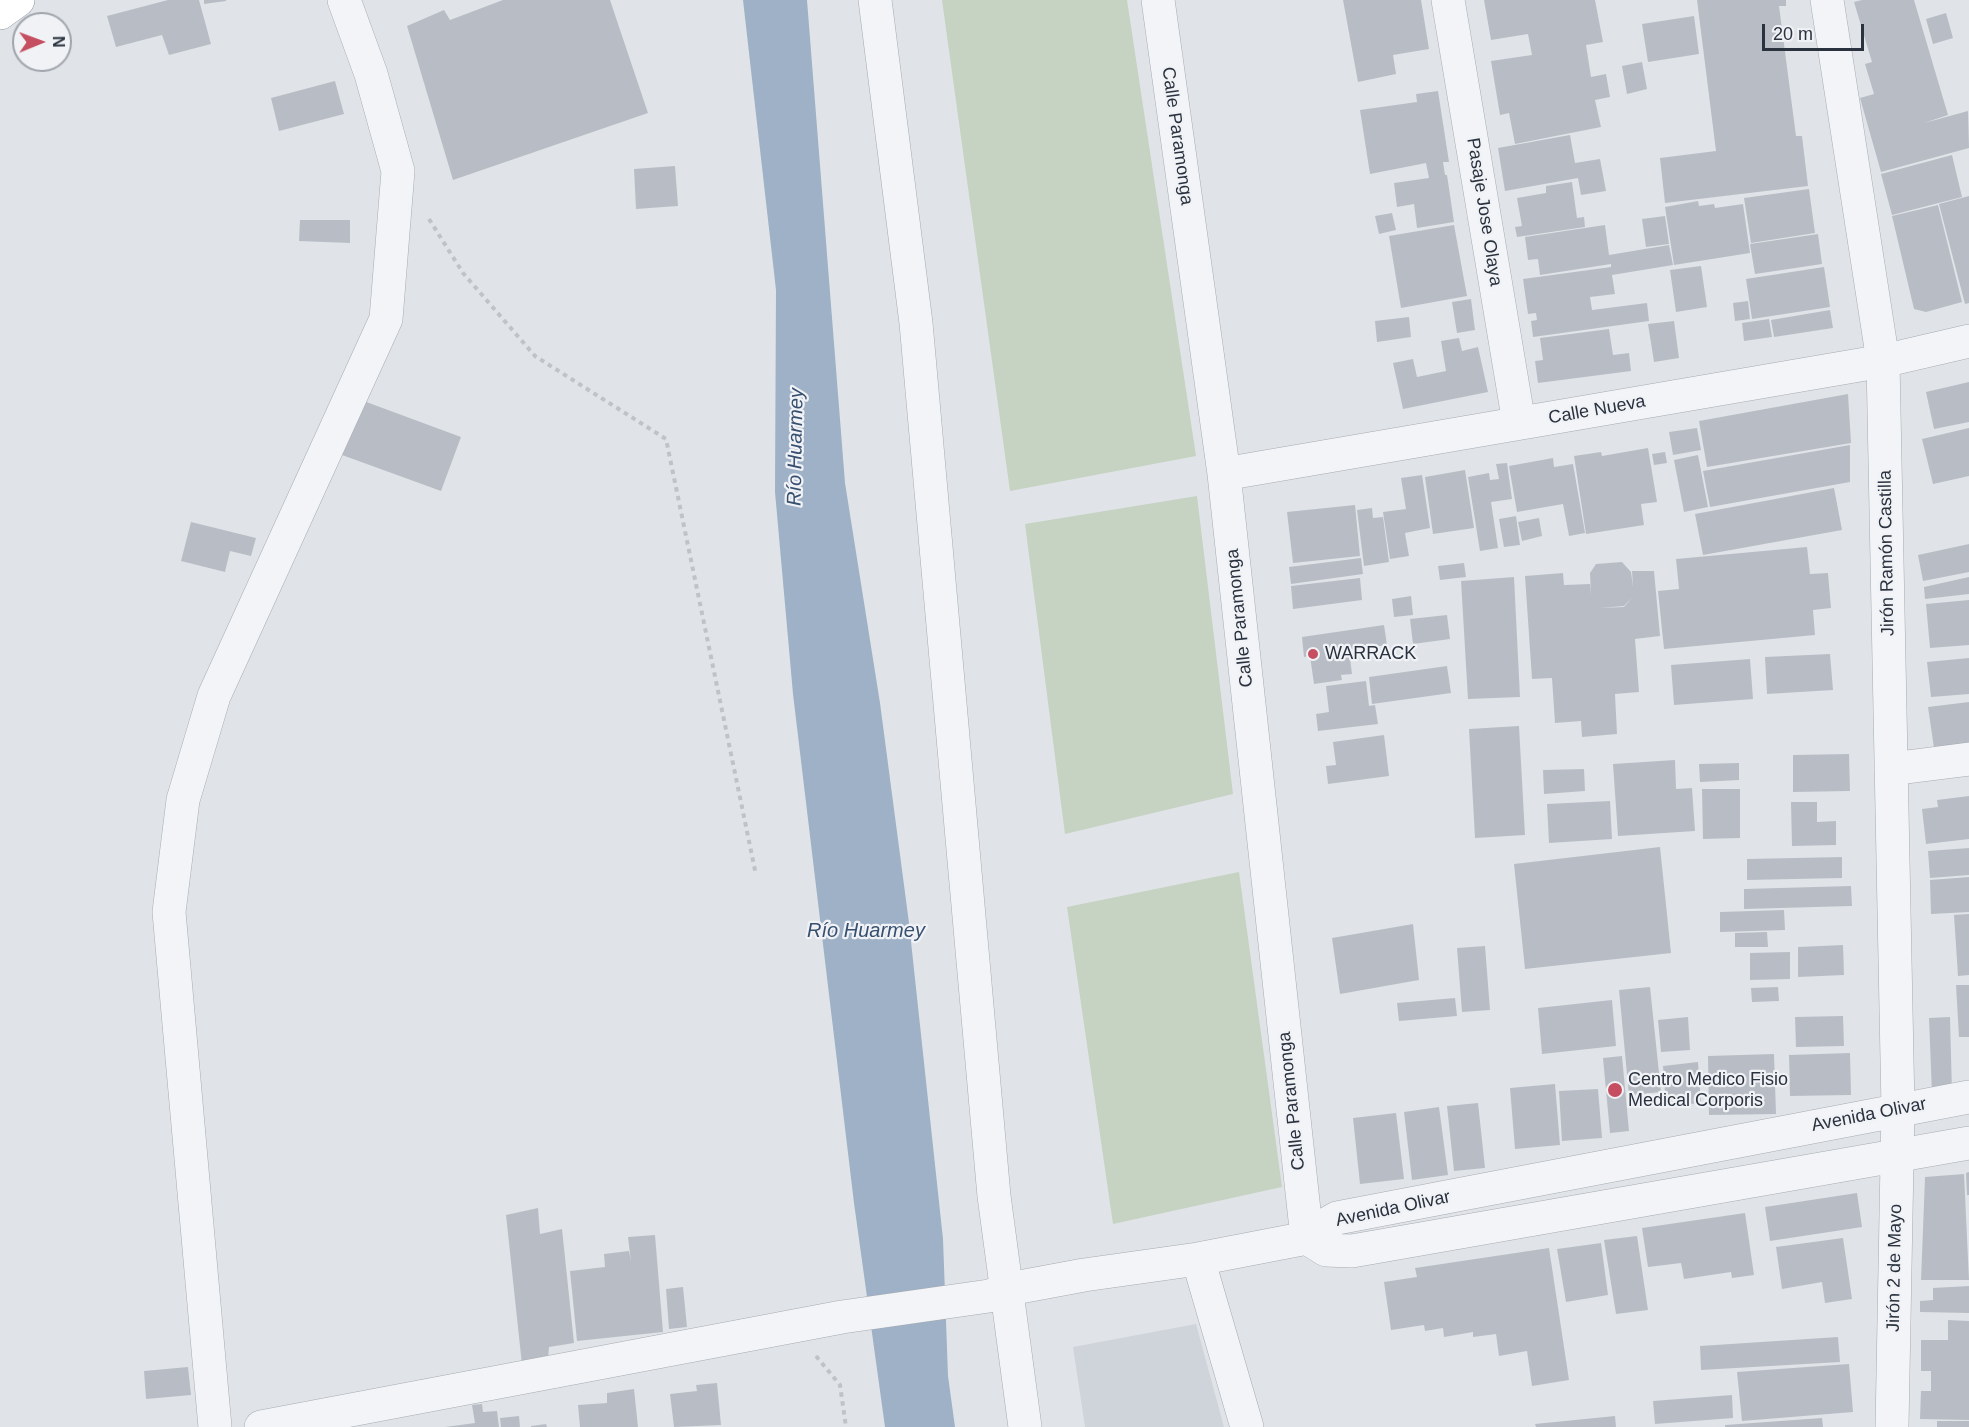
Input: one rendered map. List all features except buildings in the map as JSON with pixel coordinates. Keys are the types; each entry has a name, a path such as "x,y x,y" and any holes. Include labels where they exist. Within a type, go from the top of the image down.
{"highway":[{"path":"0,13 18,0"}],"street":[{"path":"215,1427 169,912 183,800 214,696 386,319 398,171 372,74 344,0"},
{"path":"875,0 916,323 993,1184 999,1293 1025,1427"},
{"name":"Calle Paramonga","path":"1158,0 1224,474 1307,1238"},
{"name":"Pasaje Jose Olaya","path":"1448,0 1519,423"},
{"name":"Jirón Ramón Castilla","path":"1827,0 1883,362 1898,1109"},
{"name":"Calle Nueva","path":"1224,474 1883,362 1969,341"},
{"path":"1891,769 1969,759"},
{"name":"Avenida Olivar","path":"1969,1097 1337,1218 1307,1238 1326,1250 1352,1251 1969,1143"},
{"name":"Jirón 2 de Mayo","path":"1893,1427 1898,1109"},
{"path":"261,1427 791,1326 999,1293 1307,1238"},
{"path":"1198,1259 1247,1427"}],"path":[{"path":"428,217 463,273 535,356 666,439 756,875"},
{"path":"791,1326 840,1385 846,1427"}],"shaded area":[{"path":"1196,1324 1224,1427 1085,1427 1073,1347"}],"green space":[{"path":"942,0 1127,0 1196,456 1010,491"},
{"path":"1197,496 1233,794 1065,834 1025,524"},
{"path":"1239,872 1282,1187 1113,1224 1067,907"}],"water":[{"name":"Río Huarmey","path":"743,0 807,0 845,483 880,703 909,923 943,1239 948,1376 955,1427 885,1427 854,1203 793,694 775,492 776,290"}],"place":[{"name":"WARRACK","path":"1313,654"},
{"name":"Centro Medico Fisio Medical Corporis","path":"1615,1090"}]}
